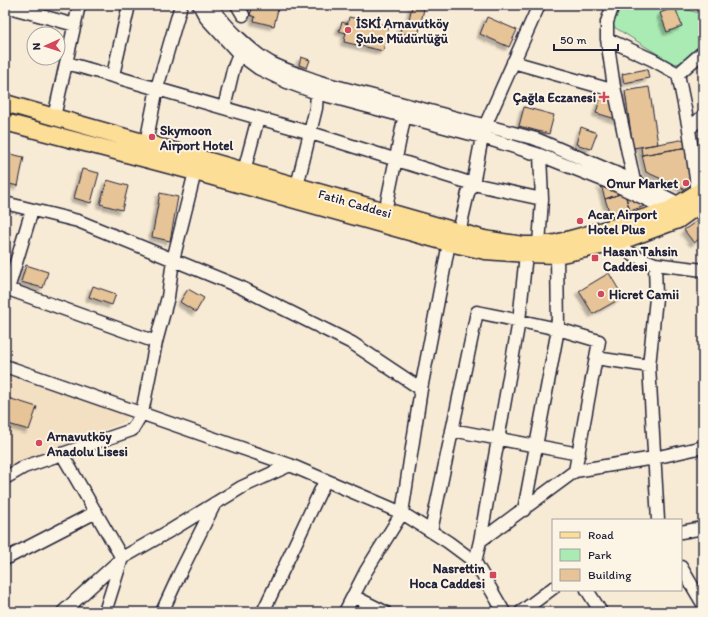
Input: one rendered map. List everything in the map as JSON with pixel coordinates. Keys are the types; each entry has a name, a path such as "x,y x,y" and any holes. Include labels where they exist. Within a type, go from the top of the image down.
{"main road":[{"name":"Fatih Caddesi","path":"5,103 385,212 454,238"},
{"name":"Fatih Caddesi","path":"5,122 454,238 484,239 523,245 533,250 557,254 616,243 679,212 702,195"},
{"name":"Fatih Caddesi","path":"533,250 679,212"}],"street":[{"path":"54,117 79,5"},
{"path":"113,75 128,5"},
{"path":"146,143 157,88 181,5"},
{"path":"199,5 206,18 239,54 258,68 287,82 326,84 405,111"},
{"path":"212,5 215,12 237,35 260,55 304,82 317,93 405,111 484,131 536,140 634,180 679,212"},
{"path":"345,612 366,571 402,513 421,390 454,238 468,193 473,184 484,131 539,5"},
{"path":"613,5 607,22 607,39 615,91 634,180"},
{"path":"5,6 75,26"},
{"path":"607,39 653,60 678,74 702,195"},
{"path":"678,74 703,52"},
{"path":"224,108 233,70 239,54"},
{"path":"513,62 615,91"},
{"path":"67,63 113,75 310,133 473,184 542,198"},
{"path":"297,186 316,108 317,93"},
{"path":"385,212 405,111"},
{"path":"689,129 703,116"},
{"path":"244,171 258,118"},
{"path":"484,131 679,212"},
{"path":"475,562 480,542 542,198 540,155"},
{"path":"5,478 24,467 132,430 142,413 156,342 168,297 173,260 195,172"},
{"path":"5,203 78,221 240,287 352,343 421,390"},
{"path":"32,210 8,289 156,342"},
{"path":"616,243 633,255 655,264 703,270"},
{"path":"524,510 558,329 557,254"},
{"path":"655,264 656,298 649,366 658,519"},
{"path":"431,531 477,312 558,329 599,341 575,471"},
{"path":"596,358 649,366"},
{"path":"5,366 290,465 402,513 431,531 475,562 504,612"},
{"path":"452,430 579,454"},
{"path":"480,542 575,471 654,458 703,447"},
{"path":"62,454 122,558 105,612"},
{"path":"63,612 122,558 242,487 290,465"},
{"path":"264,612 325,481"},
{"path":"162,612 215,503"},
{"path":"5,558 96,512"},
{"path":"682,532 703,528"},
{"path":"682,569 703,604"},
{"path":"521,612 552,589"},
{"path":"588,591 601,612"},
{"path":"353,596 385,612"},
{"path":"698,612 703,610"}],"shaded area":[{"name":"Arnavutköy Anadolu Lisesi","path":"5,375 125,414 127,418 124,422 20,464 7,471 5,470"}],"green space":[{"path":"617,5 668,5 703,14 703,44 685,61 676,64 672,63 614,27 612,24"}],"building":[{"path":"248,5 279,5 274,26 254,21 255,17 250,15 252,9 247,8"},
{"path":"412,6 424,9 421,22 409,20"},
{"path":"675,7 682,26 667,32 660,13"},
{"path":"349,17 389,26 383,51 344,42"},
{"path":"487,17 517,30 509,47 480,34"},
{"path":"342,22 348,24 346,33 339,31"},
{"path":"402,23 420,27 418,37 400,33"},
{"path":"301,57 310,60 307,68 299,65"},
{"path":"647,69 649,78 624,83 622,74"},
{"path":"649,87 658,144 633,148 625,91"},
{"path":"601,96 612,99 619,120 596,113"},
{"path":"524,107 554,115 549,134 519,126"},
{"path":"581,127 597,133 591,149 576,144"},
{"path":"686,139 688,147 642,155 641,147"},
{"path":"688,147 694,182 684,189 646,172 642,155"},
{"path":"5,153 24,157 18,186 5,183"},
{"path":"703,153 703,169 699,165 701,163 697,158"},
{"path":"82,169 99,173 91,203 74,198"},
{"path":"107,180 128,186 122,210 100,204"},
{"path":"601,185 623,193 605,199"},
{"path":"160,193 178,197 170,241 152,237"},
{"path":"623,193 625,194 630,211 611,217 605,199"},
{"path":"625,194 645,202 645,206 630,211"},
{"path":"701,218 703,220 703,236 694,243 684,230"},
{"path":"26,265 48,272 43,288 21,282"},
{"name":"Hicret Camii","path":"609,273 623,297 593,314 579,291"},
{"path":"93,286 116,294 112,305 89,297"},
{"path":"188,289 204,298 196,312 180,302"},
{"path":"5,397 37,407 29,430 5,423"}],"place":[{"name":"İSKİ Arnavutköy Şube Müdürlüğü","path":"348,30"},
{"name":"Çağla Eczanesi","path":"604,97"},
{"name":"Skymoon Airport Hotel","path":"152,137"},
{"name":"Onur Market","path":"686,183"},
{"name":"Acar Airport Hotel Plus","path":"580,221"},
{"name":"Hasan Tahsin Caddesi","path":"595,258"},
{"name":"Hicret Camii","path":"601,294"},
{"name":"Arnavutköy Anadolu Lisesi","path":"39,443"},
{"name":"Nasrettin Hoca Caddesi","path":"493,575"}]}
